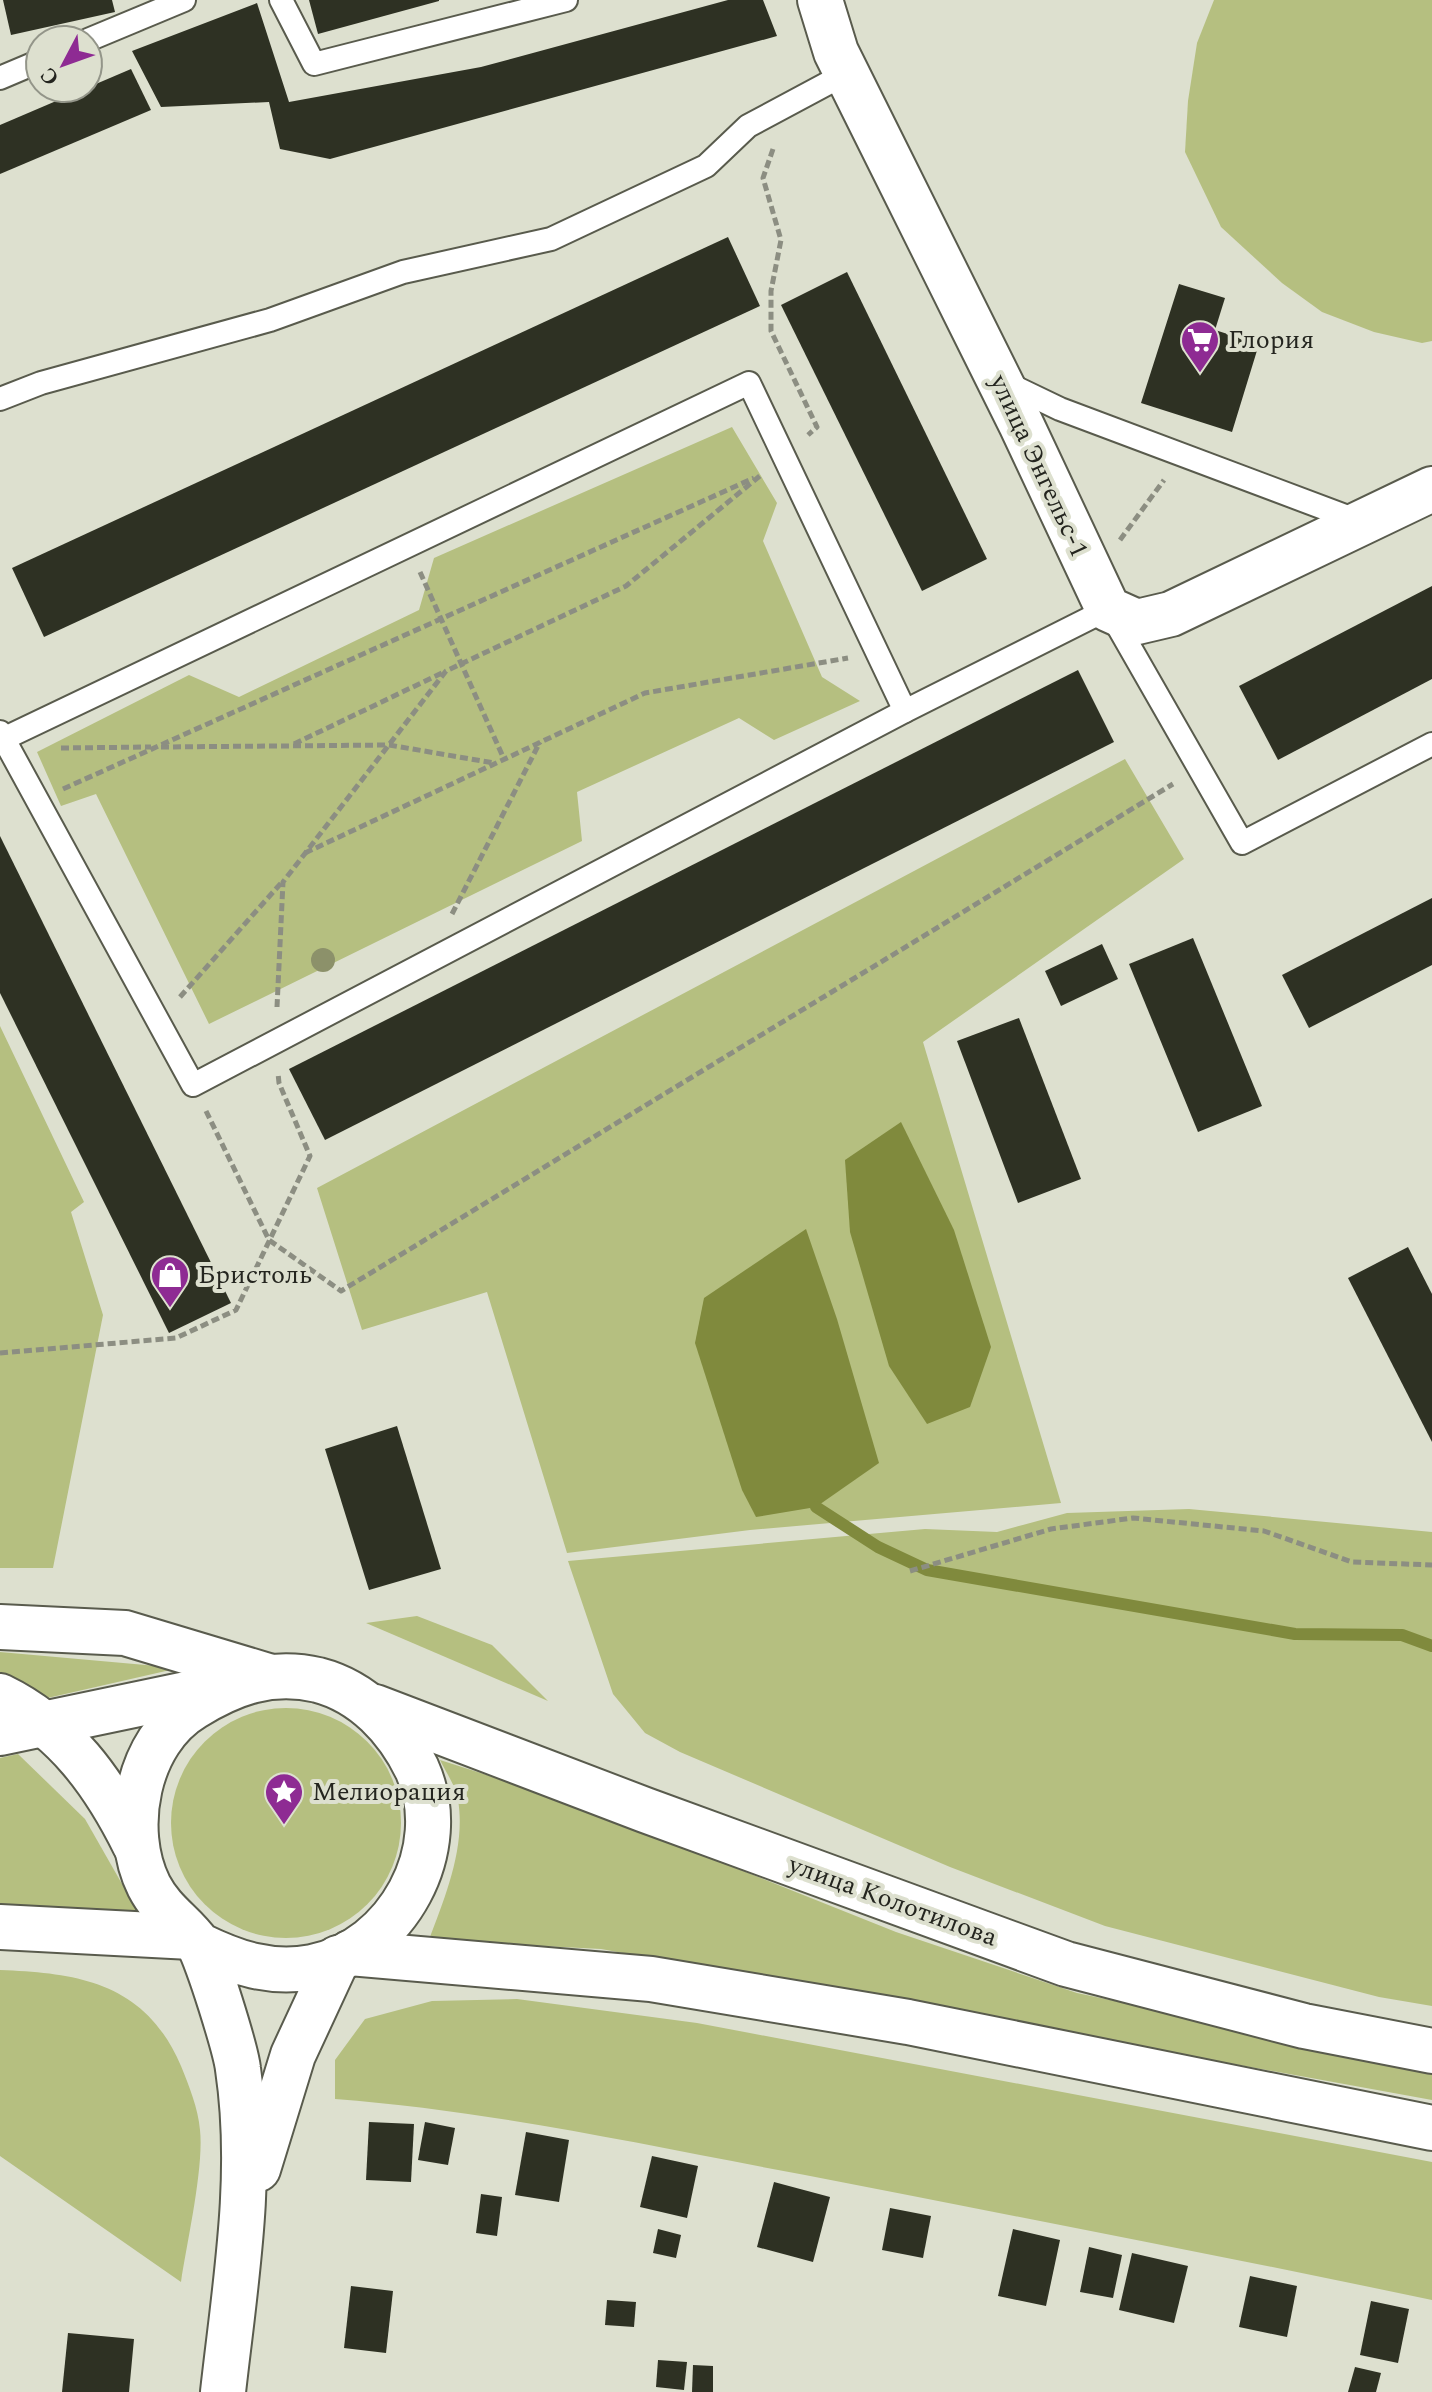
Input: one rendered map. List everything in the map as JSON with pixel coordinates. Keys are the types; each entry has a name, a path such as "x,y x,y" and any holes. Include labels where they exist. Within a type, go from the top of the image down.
{"main road":[{"name":"улица Энгельс-1","path":"820,0 836,52 998,379 1101,596"},
{"path":"1101,596 1137,622 1171,614 1432,489"},
{"path":"0,1627 125,1633 250,1681"},
{"name":"улица Колотилова","path":"250,1681 186,1712 154,1750 137,1798 137,1849 149,1886 170,1919 195,1941 235,1963 274,1970 313,1967 344,1956 390,1924 417,1882 429,1834 424,1785 403,1740 368,1704"},
{"name":"улица Колотилова","path":"0,1733 250,1681 324,1682 368,1704 645,1810 1066,1964 1304,2026 1432,2051"},
{"path":"0,1696 45,1722 82,1760 112,1799 137,1849"},
{"name":"улица Колотилова","path":"0,1927 195,1941"},
{"path":"195,1941 237,2060 245,2117 242,2221 223,2392"},
{"path":"242,2221 293,2055 344,1956"},
{"name":"улица Колотилова","path":"344,1956 651,1979 908,2022 1432,2128"}],"lane":[{"path":"104,31 151,6 184,0"},
{"path":"281,0 314,64 566,0"},
{"path":"0,78 24,68"},
{"path":"0,399 41,383 270,320 403,272 551,239 706,166 748,126 847,73"},
{"path":"998,379 1060,409 1362,522"},
{"path":"905,711 749,383 4,740 193,1085 905,711 1101,596 1242,843 1432,744"}],"path":[{"path":"289,746 626,586 817,427 771,331 771,291 781,240 763,178 787,105"},
{"path":"1101,596 1109,564 1123,534 1183,455"},
{"path":"37,801 760,475"},
{"path":"408,545 504,759"},
{"path":"304,854 645,693 826,664 878,651"},
{"path":"158,1022 283,882 446,671"},
{"path":"4,740 156,747 389,745 496,763"},
{"path":"433,959 456,905 540,742"},
{"path":"193,1085 269,1240 341,1291 1199,768"},
{"path":"0,1353 176,1338 236,1310 310,1156 279,1083 277,1041 283,882"},
{"path":"910,1571 1051,1529 1133,1518 1264,1531 1352,1562 1432,1565"}],"shaded area":[{"path":"1214,0 1432,0 1432,341 1422,343 1374,332 1322,312 1282,283 1221,227 1185,152 1188,101 1197,43"},
{"path":"732,427 777,503 763,541 822,677 860,701 774,740 739,718 577,792 582,841 209,1024 96,794 61,806 37,752 189,675 239,697 419,610 434,558"},
{"path":"1125,759 1184,859 923,1042 1061,1503 750,1530 567,1553 487,1292 362,1330 317,1188"},
{"path":"0,1026 84,1202 71,1212 103,1315 53,1568 0,1568"},
{"path":"901,1122 954,1230 991,1347 970,1407 927,1424 889,1366 850,1232 845,1160"},
{"path":"806,1229 837,1319 879,1463 816,1507 756,1517 742,1490 695,1343 704,1298"},
{"path":"1189,1509 1432,1532 1432,2006 1379,1997 1105,1926 950,1867 680,1752 645,1733 613,1694 568,1561 925,1529 997,1532 1067,1513"},
{"path":"417,1616 492,1645 548,1701 366,1623"},
{"path":"0,1652 179,1668 30,1702 0,1698"},
{"path":"286,1708 308,1710 330,1717 350,1727 367,1742 382,1759 392,1779 399,1801 399,1845 392,1867 382,1887 367,1904 350,1919 330,1929 308,1936 286,1938 264,1936 242,1929 222,1919 205,1904 190,1887 180,1867 173,1845 171,1823 173,1801 180,1779 190,1759 205,1742 222,1727 242,1717 264,1710"},
{"path":"18,1754 85,1819 146,1926 0,1909 0,1758"},
{"path":"440,1760 565,1800 896,1932 1077,1993 1432,2068 1432,2100 601,1949 429,1940 452,1872 459,1836 457,1795"},
{"path":"0,1970 58,1975 108,1988 130,2000 166,2038 190,2089 201,2146 181,2282 0,2156"},
{"path":"517,1999 697,2023 1432,2162 1432,2300 571,2131 453,2112 335,2099 335,2060 365,2019 432,2001"}],"building":[{"path":"3,0 112,0 115,12 61,24 24,24 24,32 11,35"},
{"path":"309,0 439,0 439,1 318,34"},
{"path":"728,0 763,0 777,36 330,159 280,149 269,102 161,107 132,51 257,3 289,102 481,67"},
{"path":"131,69 151,110 0,174 0,125 49,104 104,104 104,81"},
{"path":"728,237 760,306 44,637 12,568"},
{"path":"847,272 987,559 922,591 781,305"},
{"name":"Глория","path":"1179,284 1225,298 1215,330 1259,344 1232,432 1141,403"},
{"path":"1432,586 1432,679 1278,760 1239,686"},
{"path":"1078,670 1114,742 325,1140 289,1069"},
{"path":"0,836 231,1303 169,1333 0,993"},
{"path":"1432,898 1432,965 1309,1028 1282,975"},
{"path":"1193,938 1262,1106 1198,1132 1129,964"},
{"path":"1102,944 1118,979 1061,1006 1045,971"},
{"path":"1019,1018 1081,1179 1018,1203 957,1041"},
{"path":"1408,1247 1432,1294 1432,1442 1348,1278"},
{"path":"397,1426 441,1569 369,1590 325,1449"},
{"path":"369,2122 414,2124 411,2182 366,2180"},
{"path":"425,2122 455,2128 448,2165 418,2160"},
{"path":"526,2132 569,2140 559,2202 515,2195"},
{"path":"652,2156 698,2166 687,2218 640,2207"},
{"path":"774,2182 830,2197 813,2262 757,2247"},
{"path":"481,2194 502,2197 497,2236 476,2233"},
{"path":"890,2208 931,2216 923,2258 882,2250"},
{"path":"658,2229 681,2235 676,2258 653,2253"},
{"path":"1013,2229 1060,2240 1046,2306 998,2296"},
{"path":"1089,2247 1122,2255 1113,2298 1080,2292"},
{"path":"1132,2253 1188,2266 1174,2323 1119,2310"},
{"path":"1250,2276 1297,2286 1287,2337 1239,2327"},
{"path":"351,2286 393,2291 386,2353 344,2348"},
{"path":"607,2300 636,2302 634,2327 605,2325"},
{"path":"1371,2301 1409,2309 1398,2363 1360,2355"},
{"path":"68,2333 134,2339 129,2392 62,2392"},
{"path":"658,2360 687,2362 684,2390 656,2387"},
{"path":"693,2365 713,2366 713,2392 692,2392"},
{"path":"1355,2367 1381,2373 1376,2392 1348,2392"}],"waterway":[{"path":"816,1507 878,1547 927,1570 1295,1634 1402,1635 1432,1646"}],"place":[{"name":"Глория","path":"1200,374"},
{"name":"Бристоль","path":"170,1309"},
{"name":"Мелиорация","path":"284,1826"}]}
